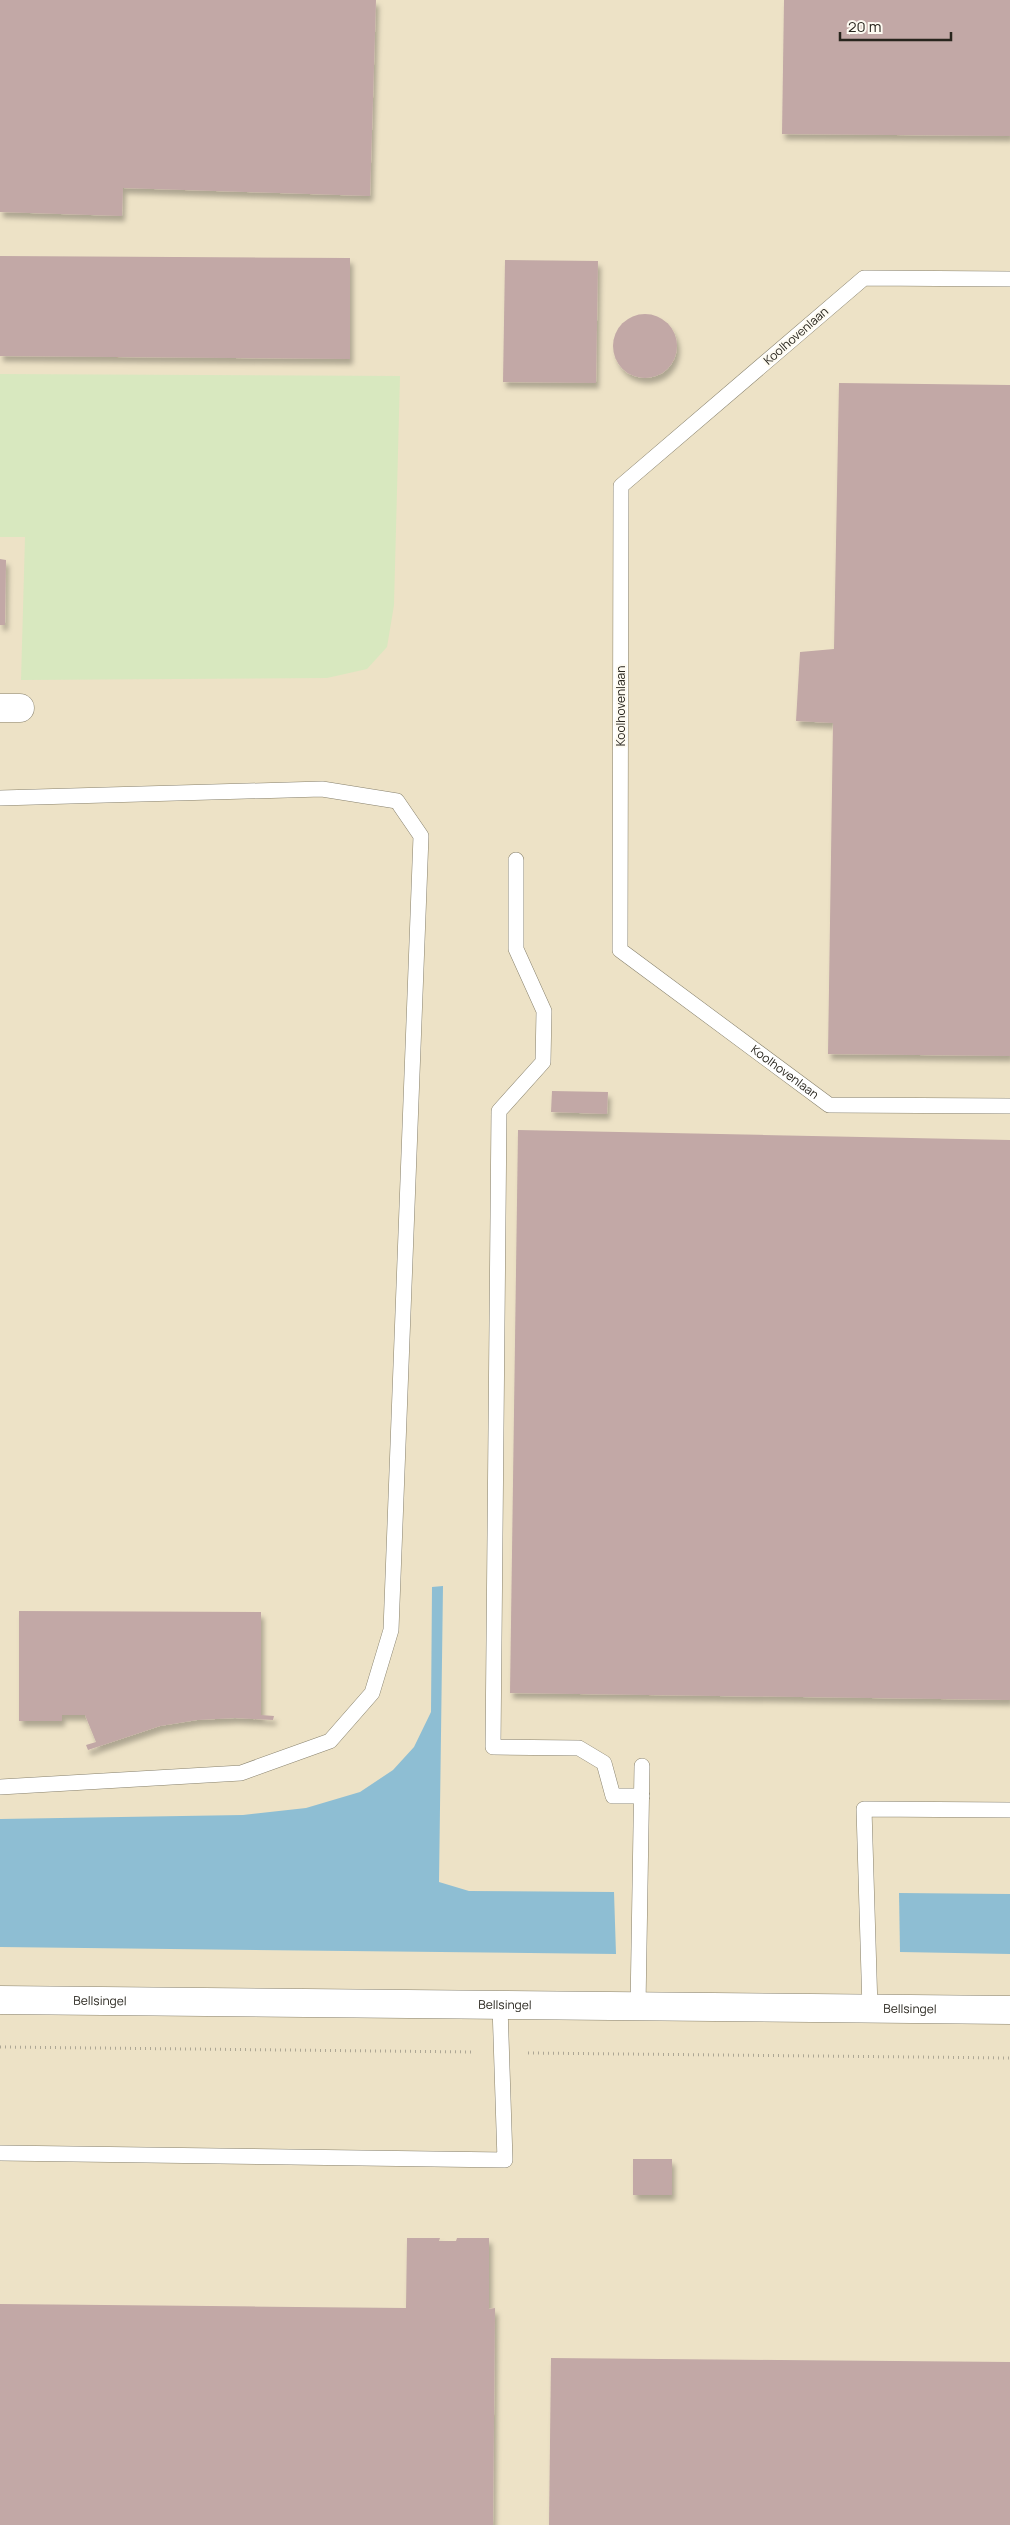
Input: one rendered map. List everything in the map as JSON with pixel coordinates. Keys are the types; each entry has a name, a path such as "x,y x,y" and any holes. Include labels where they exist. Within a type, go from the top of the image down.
{"street":[{"name":"Bellsingel","path":"0,2000 1010,2010"}],"lane":[{"name":"Koolhovenlaan","path":"1010,279 864,278 621,486 620,950 829,1105 1010,1106"},
{"path":"0,798 322,789 397,801 421,836 391,1630 372,1693 330,1741 241,1773 0,1787"},
{"path":"516,860 516,948 544,1011 544,1053 543,1062 499,1111 493,1747 579,1748 604,1763 613,1796 642,1796"},
{"path":"638,2007 642,1766"},
{"path":"870,2009 864,1809 1010,1810"},
{"path":"0,2153 505,2160 500,2006"}],"shaded area":[{"path":"0,0 1010,0 1010,2525 0,2525"}],"green space":[{"path":"0,374 400,376 394,605 387,647 367,669 327,678 21,680 25,537 0,537"}],"water":[{"path":"443,1586 439,1882 469,1891 614,1892 616,1954 0,1947 0,1819 243,1815 306,1808 360,1792 393,1770 414,1747 431,1712 432,1587"},
{"path":"899,1893 1010,1894 1010,1954 900,1952"}],"building":[{"path":"0,0 376,0 370,196 123,188 122,216 0,212"},
{"path":"784,0 1010,0 1010,136 782,134"},
{"path":"0,256 350,258 350,359 0,356"},
{"path":"505,260 598,261 596,383 503,382"},
{"path":"639,314 651,314 668,323 675,334 677,346 675,358 668,369 651,378 639,378 627,373 618,364 613,352 613,340 618,328 627,319"},
{"path":"839,383 1010,385 1010,1056 828,1054 833,723 796,721 800,652 834,649"},
{"path":"0,559 6,560 5,625 0,625"},
{"path":"552,1091 608,1092 607,1114 551,1112"},
{"path":"518,1130 1010,1140 1010,1700 510,1693"},
{"path":"19,1611 261,1612 261,1715 274,1716 273,1720 235,1718 197,1720 160,1726 88,1750 86,1745 96,1742 85,1715 62,1715 62,1721 19,1721"},
{"path":"633,2159 672,2159 672,2195 633,2195"},
{"path":"407,2238 440,2238 439,2241 456,2241 457,2238 489,2238 489,2309 495,2308 493,2525 0,2525 0,2304 406,2308"},
{"path":"551,2358 1010,2362 1010,2525 549,2525"}]}
